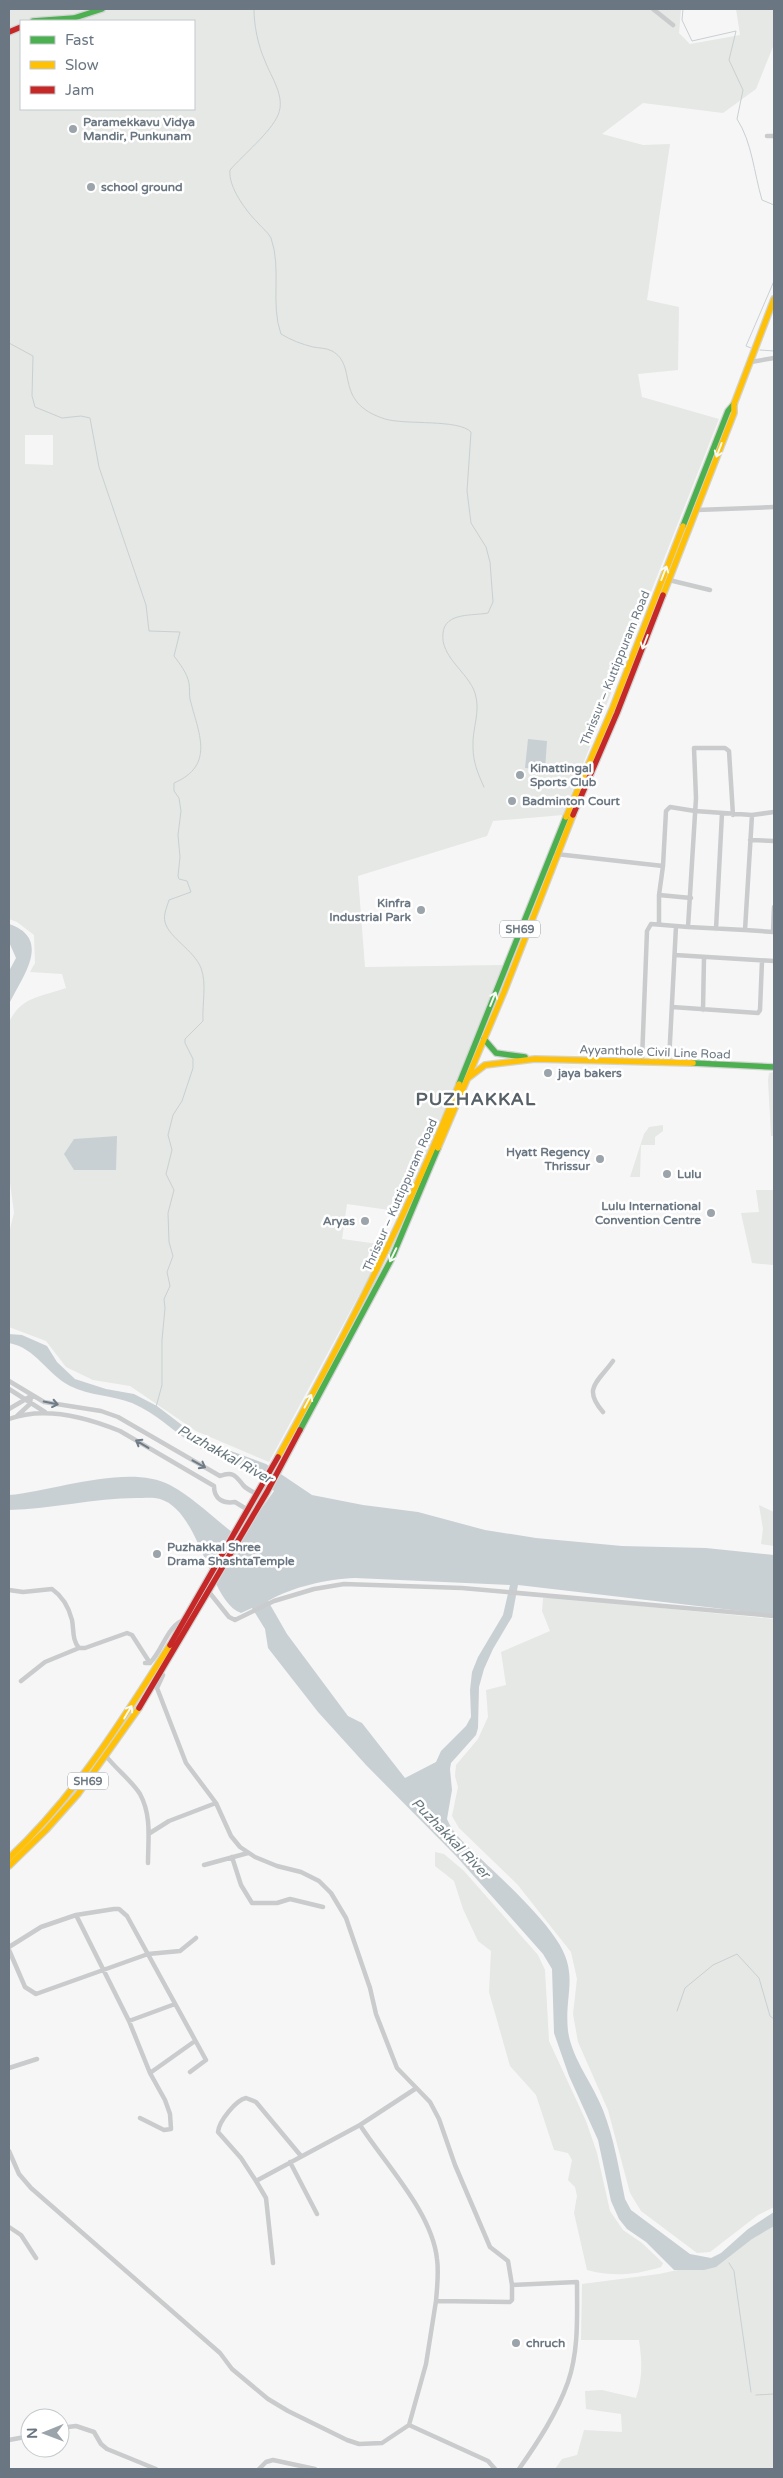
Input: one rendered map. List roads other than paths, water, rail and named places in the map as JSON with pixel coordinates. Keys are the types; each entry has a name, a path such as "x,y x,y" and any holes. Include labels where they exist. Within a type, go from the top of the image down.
{"main road":[{"path":"47,20 74,18 102,9"},
{"name":"Thrissur – Kuttippuram Road","path":"207,1590 212,1576 400,1233 550,853 612,707 728,411 734,404 751,362 774,299"},
{"name":"Thrissur – Kuttippuram Road","path":"207,1590 244,1533 292,1448 400,1233 504,992 556,854 617,713 734,413 734,404"},
{"name":"Ayyanthole Civil Line Road","path":"484,1039 489,1049 498,1054 535,1059 642,1060 774,1067"},
{"name":"Ayyanthole Civil Line Road","path":"468,1078 485,1065 535,1059"},
{"path":"196,1614 207,1590"},
{"path":"9,1858 57,1808 85,1775 115,1733 207,1590"},
{"name":"SH69","path":"9,1866 52,1823 106,1756 154,1685 196,1614"}],"street":[{"path":"653,9 674,26"},
{"path":"767,136 774,136"},
{"path":"751,362 774,358"},
{"path":"697,510 774,507"},
{"path":"669,580 710,590"},
{"path":"688,927 696,811 693,750 697,748 725,748 730,753 733,815"},
{"path":"659,924 666,810 675,806 696,811 733,815 774,812"},
{"path":"716,929 722,814"},
{"path":"745,930 752,815"},
{"path":"750,840 774,841"},
{"path":"556,854 662,866"},
{"path":"660,895 691,898"},
{"path":"642,1060 648,926 659,924 774,932 774,907"},
{"path":"669,1061 676,926"},
{"path":"675,955 774,961"},
{"path":"703,1010 704,957"},
{"path":"672,1007 758,1013 760,1010 762,961"},
{"path":"603,1412 593,1399 592,1391 613,1361"},
{"path":"9,1381 31,1396 44,1402 101,1411 118,1417 220,1476 227,1473 234,1474 240,1479 243,1486 257,1494"},
{"path":"9,1389 30,1404 46,1412 104,1424 120,1431 214,1486 216,1496 221,1501 235,1502 248,1510"},
{"path":"9,1409 23,1398 31,1396"},
{"path":"16,1416 30,1404 31,1396"},
{"path":"9,1419 16,1416 46,1412"},
{"path":"207,1590 229,1617 235,1620 274,1601 314,1589 344,1584 453,1587 774,1616"},
{"path":"9,1590 23,1592 52,1589 59,1594 72,1621 74,1639 79,1648"},
{"path":"196,1614 157,1688 186,1762 216,1803 230,1836 240,1847 277,1866 301,1872 318,1881 331,1893 346,1918 366,1973 386,2041 398,2068 430,2102 490,2247 508,2261 512,2285 512,2300 510,2302 436,2302"},
{"path":"21,1681 41,1664 79,1648 85,1648 127,1633 132,1635 147,1663 157,1656 174,1626 187,1619"},
{"path":"106,1756 139,1793 144,1804 150,1833 148,1863"},
{"path":"150,1833 169,1821 216,1803"},
{"path":"204,1865 249,1853"},
{"path":"232,1857 241,1885 252,1903 277,1902 290,1899 323,1907"},
{"path":"190,2072 206,2060 195,2041 148,1954 127,1916 119,1909 76,1915 36,1929 9,1949 25,1987 36,1994 148,1954 180,1951 196,1938"},
{"path":"76,1915 105,1969 150,2073 165,2100 170,2114 171,2129 164,2130 152,2126 140,2118"},
{"path":"129,2021 175,2004"},
{"path":"150,2073 195,2041"},
{"path":"9,2068 37,2059"},
{"path":"256,2181 360,2125 415,2088"},
{"path":"273,2263 266,2198 241,2158 218,2132 220,2124 240,2100 246,2098 256,2102 301,2156"},
{"path":"9,2151 19,2174 31,2188 220,2353 232,2368 268,2399 288,2411 359,2444 382,2443 409,2425 426,2364 436,2302 437,2258 425,2224 416,2206 360,2125"},
{"path":"290,2162 317,2214"},
{"path":"9,2227 21,2235 36,2258"},
{"path":"512,2285 576,2282 577,2327 568,2381 552,2417 519,2469"},
{"path":"409,2425 488,2461 495,2469"},
{"path":"70,2427 76,2426 94,2432 100,2444 107,2449 156,2469"},
{"path":"259,2469 266,2462 273,2460 315,2469"}],"water":[{"path":"528,739 547,741 545,770 525,768"},
{"path":"9,924 22,931 29,939 32,949 26,971 9,1004 9,971 16,958 9,942"},
{"path":"117,1136 116,1170 74,1170 64,1154 74,1139"},
{"name":"Puzhakkal River","path":"9,1334 22,1335 47,1346 57,1362 75,1379 106,1389 134,1394 157,1406 195,1435 220,1447 266,1464 312,1495 363,1505 418,1512 485,1530 536,1538 622,1546 706,1548 774,1555 774,1615 518,1585 512,1617 493,1649 484,1669 479,1687 478,1728 476,1735 451,1763 452,1790 447,1819 453,1830 462,1840 540,1918 563,1951 570,1984 567,2018 570,2041 578,2061 599,2100 607,2121 625,2199 631,2210 690,2254 711,2258 721,2253 748,2229 774,2212 774,2226 752,2239 716,2267 704,2270 674,2270 646,2242 627,2229 619,2219 611,2201 598,2140 569,2076 554,2033 552,1969 543,1954 456,1856 366,1765 318,1712 268,1648 265,1629 252,1608 241,1613 230,1605 212,1575 195,1537 185,1520 174,1507 155,1498 121,1498 9,1510 9,1495 113,1477 153,1479 170,1485 197,1503 240,1538 274,1491 258,1474 196,1446 141,1407 124,1400 85,1392 70,1386 27,1350 9,1343","holes":["355,1578 510,1585 503,1615 478,1657 472,1672 470,1690 471,1717 466,1726 441,1751 436,1762 405,1778 362,1723 348,1716 287,1634 268,1601 299,1588 321,1582"]}],"waterway":[{"path":"254,9 258,42 277,87 280,108 269,129 230,170 230,177 243,205 271,238 276,262 276,311 281,334 304,345 330,350 340,358 352,394 358,403 369,412 394,421 455,425 471,432 467,491 471,523 486,547 490,562 493,602 488,613 461,616 449,621 445,626 443,642 450,657 467,678 477,700 473,752 476,768 484,787"},
{"path":"683,9 682,20 692,41 736,31 729,60 743,90 737,119 746,138 762,200 774,205"},
{"path":"751,348 746,346 774,281"},
{"path":"9,343 33,356 32,396 35,407 62,418 81,416 90,418 99,467 146,605 149,631 180,632 174,656 188,679 190,699 200,735 200,757 195,767 187,776 174,783 174,791 179,798 181,811 178,835 180,857 178,876 179,879 187,881 191,892 169,900 164,917 167,928 198,962 203,974 204,987 203,1021 185,1039 193,1059 193,1068 182,1101 173,1115 168,1135 172,1150 166,1174 174,1190 168,1213 169,1242 173,1256 167,1272 170,1286 164,1299 162,1385 156,1407"},
{"path":"760,350 774,351"},
{"path":"677,2011 685,1988 713,1965 737,1954 759,1978 770,2016 774,2019"},
{"path":"729,2263 734,2271 751,2392"},
{"path":"756,2395 774,2394"}],"place":[{"name":"Paramekkavu Vidya Mandir, Punkunam","path":"73,129"},
{"name":"school ground","path":"91,187"},
{"name":"Kinattingal Sports Club","path":"520,775"},
{"name":"Badminton Court","path":"512,801"},
{"name":"Kinfra Industrial Park","path":"421,910"},
{"name":"jaya bakers","path":"548,1073"},
{"name":"Hyatt Regency Thrissur","path":"600,1159"},
{"name":"Lulu","path":"667,1174"},
{"name":"Lulu International Convention Centre","path":"711,1213"},
{"name":"Aryas","path":"365,1221"},
{"name":"Puzhakkal Shree Drama ShashtaTemple","path":"157,1554"},
{"name":"chruch","path":"516,2343"}],"district":[{"name":"PUZHAKKAL","path":"476,1099"}]}
